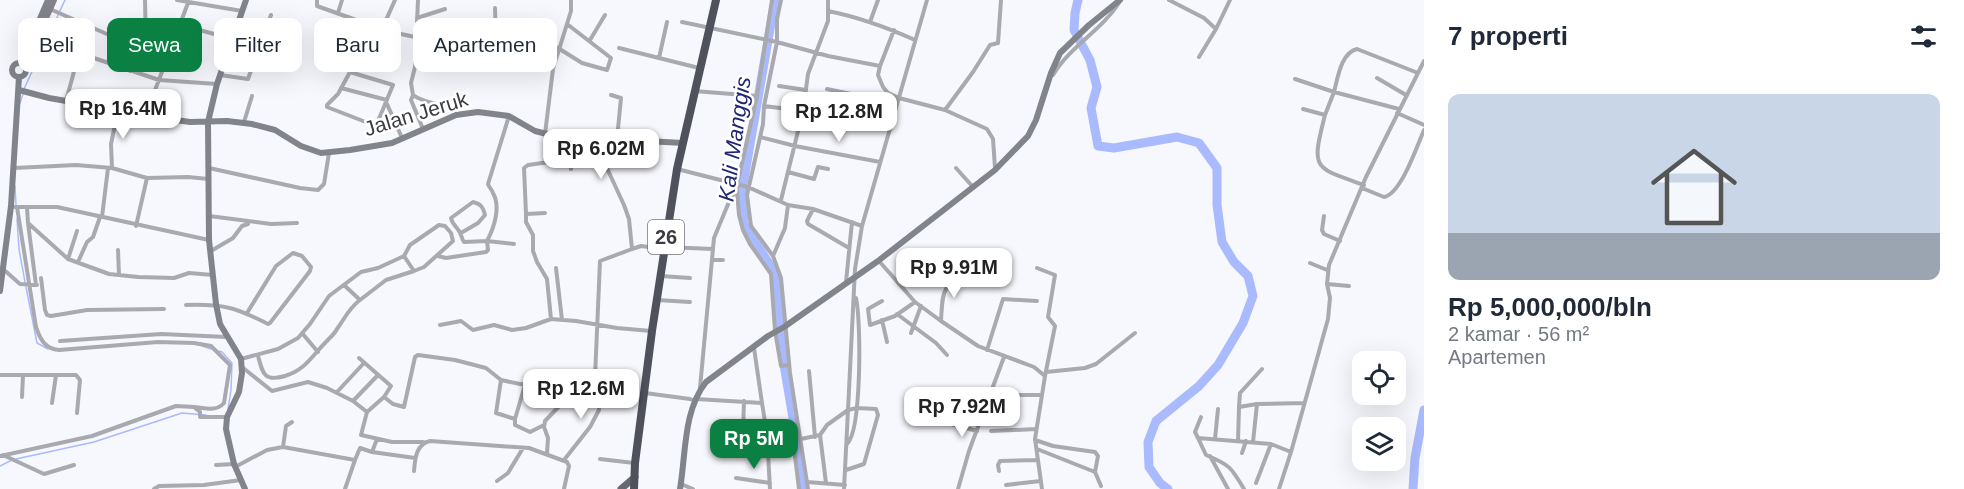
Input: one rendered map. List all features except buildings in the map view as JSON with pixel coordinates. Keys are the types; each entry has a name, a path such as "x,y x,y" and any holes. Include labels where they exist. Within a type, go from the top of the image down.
{"highway":[{"name":"26","path":"634,489 635,463 652,331 677,169 716,0"}],"main road":[{"path":"621,489 635,477"}],"street":[{"path":"145,0 145,18"},
{"path":"177,0 243,11"},
{"path":"240,18 246,0"},
{"path":"317,0 317,6 352,18"},
{"path":"338,13 342,0"},
{"path":"387,18 395,0"},
{"path":"418,0 417,18 445,9"},
{"path":"545,134 552,69 571,10 571,0"},
{"path":"772,0 767,41 738,188 740,220 746,236 771,274 775,331 782,366 789,365"},
{"path":"782,0 777,19 760,137 747,187 749,221 753,232 773,256 781,278 784,327 808,489"},
{"path":"781,201 803,111 808,74 828,21 828,0"},
{"path":"870,22 878,0"},
{"path":"807,482 845,487 856,255 862,226 927,0"},
{"path":"945,110 973,72 984,52 990,45 998,43 1001,0"},
{"path":"1068,50 1089,25 1120,0"},
{"path":"700,389 706,382 775,331 878,261 995,170 1028,136 1036,120 1054,62 1091,35 1109,17 1120,0"},
{"path":"1169,0 1204,18 1216,28"},
{"path":"1199,57 1230,0"},
{"path":"183,18 188,3"},
{"path":"44,18 51,4 60,15 107,35"},
{"path":"495,8 495,18"},
{"path":"828,11 870,22 915,40"},
{"path":"220,75 248,80 271,15"},
{"path":"590,40 605,15"},
{"path":"658,58 667,22"},
{"path":"682,22 880,66"},
{"path":"558,48 582,63 607,70 612,59 567,24"},
{"path":"894,30 878,75 883,87 888,93 899,98 945,110 976,123 991,134 995,170"},
{"path":"619,48 699,68"},
{"path":"1418,73 1360,49 1354,50 1342,63 1319,140 1318,162 1326,171 1384,197 1392,193 1412,159 1424,130"},
{"path":"1279,489 1328,320 1330,298 1327,270 1363,186 1424,61"},
{"path":"0,291 16,207 22,91 19,77 12,70 15,64 18,64"},
{"path":"413,70 411,100 423,129"},
{"path":"19,77 26,72"},
{"path":"66,101 74,72"},
{"path":"133,72 159,80 218,84"},
{"path":"146,114 162,72"},
{"path":"221,72 208,122 209,240 220,324 226,337 237,350 241,363 238,392 227,417 226,429 234,466 245,489"},
{"path":"351,72 392,84 387,102 375,127 327,107 341,88 348,73 351,72"},
{"path":"1377,78 1406,95"},
{"path":"1295,79 1398,111 1424,125"},
{"path":"779,86 806,90"},
{"path":"341,88 387,102 403,139"},
{"path":"827,89 875,99 883,98 888,93"},
{"name":"Jalan Jeruk","path":"22,91 66,101 190,122 244,122 275,130 311,150 329,153 392,143 456,115 478,112 510,116 535,131 555,136 683,143"},
{"path":"694,91 757,96"},
{"path":"413,95 424,102 451,109 456,115"},
{"path":"611,95 621,98 617,139"},
{"path":"244,122 252,96"},
{"path":"805,99 892,122"},
{"path":"764,106 803,111"},
{"path":"78,262 87,242 93,237 101,217 118,109"},
{"path":"1303,109 1325,116"},
{"path":"438,256 446,258 488,250 488,241 496,212 494,193 488,184 510,116"},
{"path":"551,320 547,279 537,262 533,251 533,235 526,222 524,168 528,165 549,162 555,136"},
{"path":"760,137 880,162"},
{"path":"569,138 571,169"},
{"path":"593,138 624,205 632,249"},
{"path":"208,168 318,190 324,184 329,153"},
{"path":"17,168 76,165 110,168 147,178 188,177 208,180"},
{"path":"788,172 814,179 818,167 828,169"},
{"path":"956,168 974,188"},
{"path":"677,169 738,188 747,187 788,205 813,209 862,226"},
{"path":"135,226 147,178"},
{"path":"693,489 680,486 689,423 700,389 712,260 711,249 719,222 738,188"},
{"path":"461,233 478,223 485,215 483,207 478,203 472,202 452,216 451,221 461,233 461,240 514,244"},
{"path":"773,256 785,228 788,205"},
{"path":"16,207 57,207 135,226 209,240"},
{"path":"16,207 34,285 47,315 87,310 164,309"},
{"path":"1,456 92,436 176,406 212,409 222,406 230,365 211,346 194,343 158,342 52,350 47,347 39,336 26,207"},
{"path":"813,209 807,221 808,224 849,248"},
{"path":"526,214 545,213"},
{"path":"209,216 252,223 297,223"},
{"path":"1324,216 1322,230 1324,234 1340,241"},
{"path":"846,282 852,222"},
{"path":"28,223 68,259 109,274 174,278 189,273 213,275"},
{"path":"211,251 233,238 242,226 252,223"},
{"path":"241,363 258,356 278,349 302,333 329,296 361,272 378,268 404,256 410,245 439,225 451,233 453,241 424,267 386,280 360,300 346,314 332,338 306,366 296,372 272,379 267,378 258,356"},
{"path":"68,259 77,231"},
{"path":"746,236 753,232"},
{"path":"564,460 597,415 599,404 595,398 592,381 595,377 597,363 600,261 641,246 711,249"},
{"path":"118,250 119,275"},
{"path":"186,305 216,304 247,313 268,324 310,271 311,267 307,260 293,253 282,260 247,313"},
{"path":"404,256 414,271"},
{"path":"712,260 723,260"},
{"path":"878,261 915,302 941,321 987,351 1034,367 1045,374 1085,368 1096,364 1135,333"},
{"path":"1310,263 1327,270"},
{"path":"556,268 562,320"},
{"path":"1037,268 1055,275 1048,317 1055,326 1035,439 1042,489"},
{"path":"3,269 20,284 34,285 42,278"},
{"path":"660,276 690,278"},
{"path":"941,321 944,291 956,280 970,278"},
{"path":"1327,284 1349,286"},
{"path":"344,285 360,300"},
{"path":"847,444 852,436 857,408 860,328 855,294"},
{"path":"987,351 1003,299 1037,301"},
{"path":"657,300 690,302"},
{"path":"882,302 871,306 867,312 870,325 897,315 915,302"},
{"path":"911,333 921,306"},
{"path":"897,315 936,343 947,356"},
{"path":"440,325 461,321 473,330 494,325 513,330 551,320 562,320 652,331"},
{"path":"882,320 887,342"},
{"path":"302,333 318,352"},
{"path":"60,341 161,334 226,337"},
{"path":"753,347 767,434 770,489"},
{"path":"384,397 393,404 404,407 415,357 418,355 454,360 486,368 501,380 525,385 514,419 515,425 525,432 530,432 544,425 578,383 582,380 592,381"},
{"path":"958,489 1004,357"},
{"path":"359,358 390,386 384,397 367,412 360,434 377,439 495,444 547,453 564,460 569,466 565,488"},
{"path":"241,363 272,391 304,382 337,392 367,412"},
{"path":"337,392 364,363"},
{"path":"1238,441 1240,393 1263,369"},
{"path":"809,371 826,483"},
{"path":"0,375 80,377 77,413"},
{"path":"22,398 23,375"},
{"path":"52,403 56,375"},
{"path":"353,401 378,375"},
{"path":"501,380 496,413 514,419"},
{"path":"644,393 696,400 762,403"},
{"path":"990,395 1042,394"},
{"path":"743,432 744,401"},
{"path":"1239,407 1257,404 1305,403"},
{"path":"1253,442 1257,404"},
{"path":"194,407 200,414 227,417"},
{"path":"801,439 818,436 827,425 848,410 876,409 878,415 863,466 846,470"},
{"path":"1215,439 1218,409"},
{"path":"1201,417 1195,432 1202,450 1228,465 1244,489"},
{"path":"283,447 287,424 292,422"},
{"path":"948,423 977,431"},
{"path":"544,425 548,438 547,453"},
{"path":"991,431 1036,429"},
{"path":"1198,438 1271,444 1291,452"},
{"path":"372,452 377,439"},
{"path":"1035,439 1053,446 1095,452 1098,456 1095,472 1101,486"},
{"path":"793,440 799,489"},
{"path":"1242,453 1246,441"},
{"path":"414,471 415,458 424,442"},
{"path":"1256,483 1271,444"},
{"path":"216,465 234,466 267,450 283,447 355,460"},
{"path":"345,489 360,448 415,458"},
{"path":"496,481 508,473 523,448"},
{"path":"1037,449 1095,472"},
{"path":"1,456 44,474 74,465"},
{"path":"1210,456 1228,489"},
{"path":"600,459 635,463"},
{"path":"999,471 1000,461 1038,460"},
{"path":"736,478 770,483"},
{"path":"154,489 159,486 241,480"},
{"path":"1006,486 1041,482"}],"waterway":[{"path":"24,89 65,0"},
{"name":"Kali Manggis","path":"775,0 743,185 744,224 775,273 784,365 805,489"},
{"path":"1078,0 1074,30 1090,60 1097,87 1091,108 1098,146 1114,148 1177,137 1199,143 1217,168 1217,205 1222,242 1234,262 1248,276 1253,296 1243,323 1218,365 1199,386 1156,421 1148,442 1149,467 1160,483 1168,489"},
{"path":"20,103 23,94"},
{"path":"15,186 16,205"},
{"path":"17,219 25,282"},
{"path":"26,287 37,343 48,349"},
{"path":"202,346 211,349"},
{"path":"219,351 232,363 228,409"},
{"path":"1413,489 1415,458 1424,410"},
{"path":"16,459 94,442 182,413 206,415"},
{"path":"0,466 12,460"}]}
